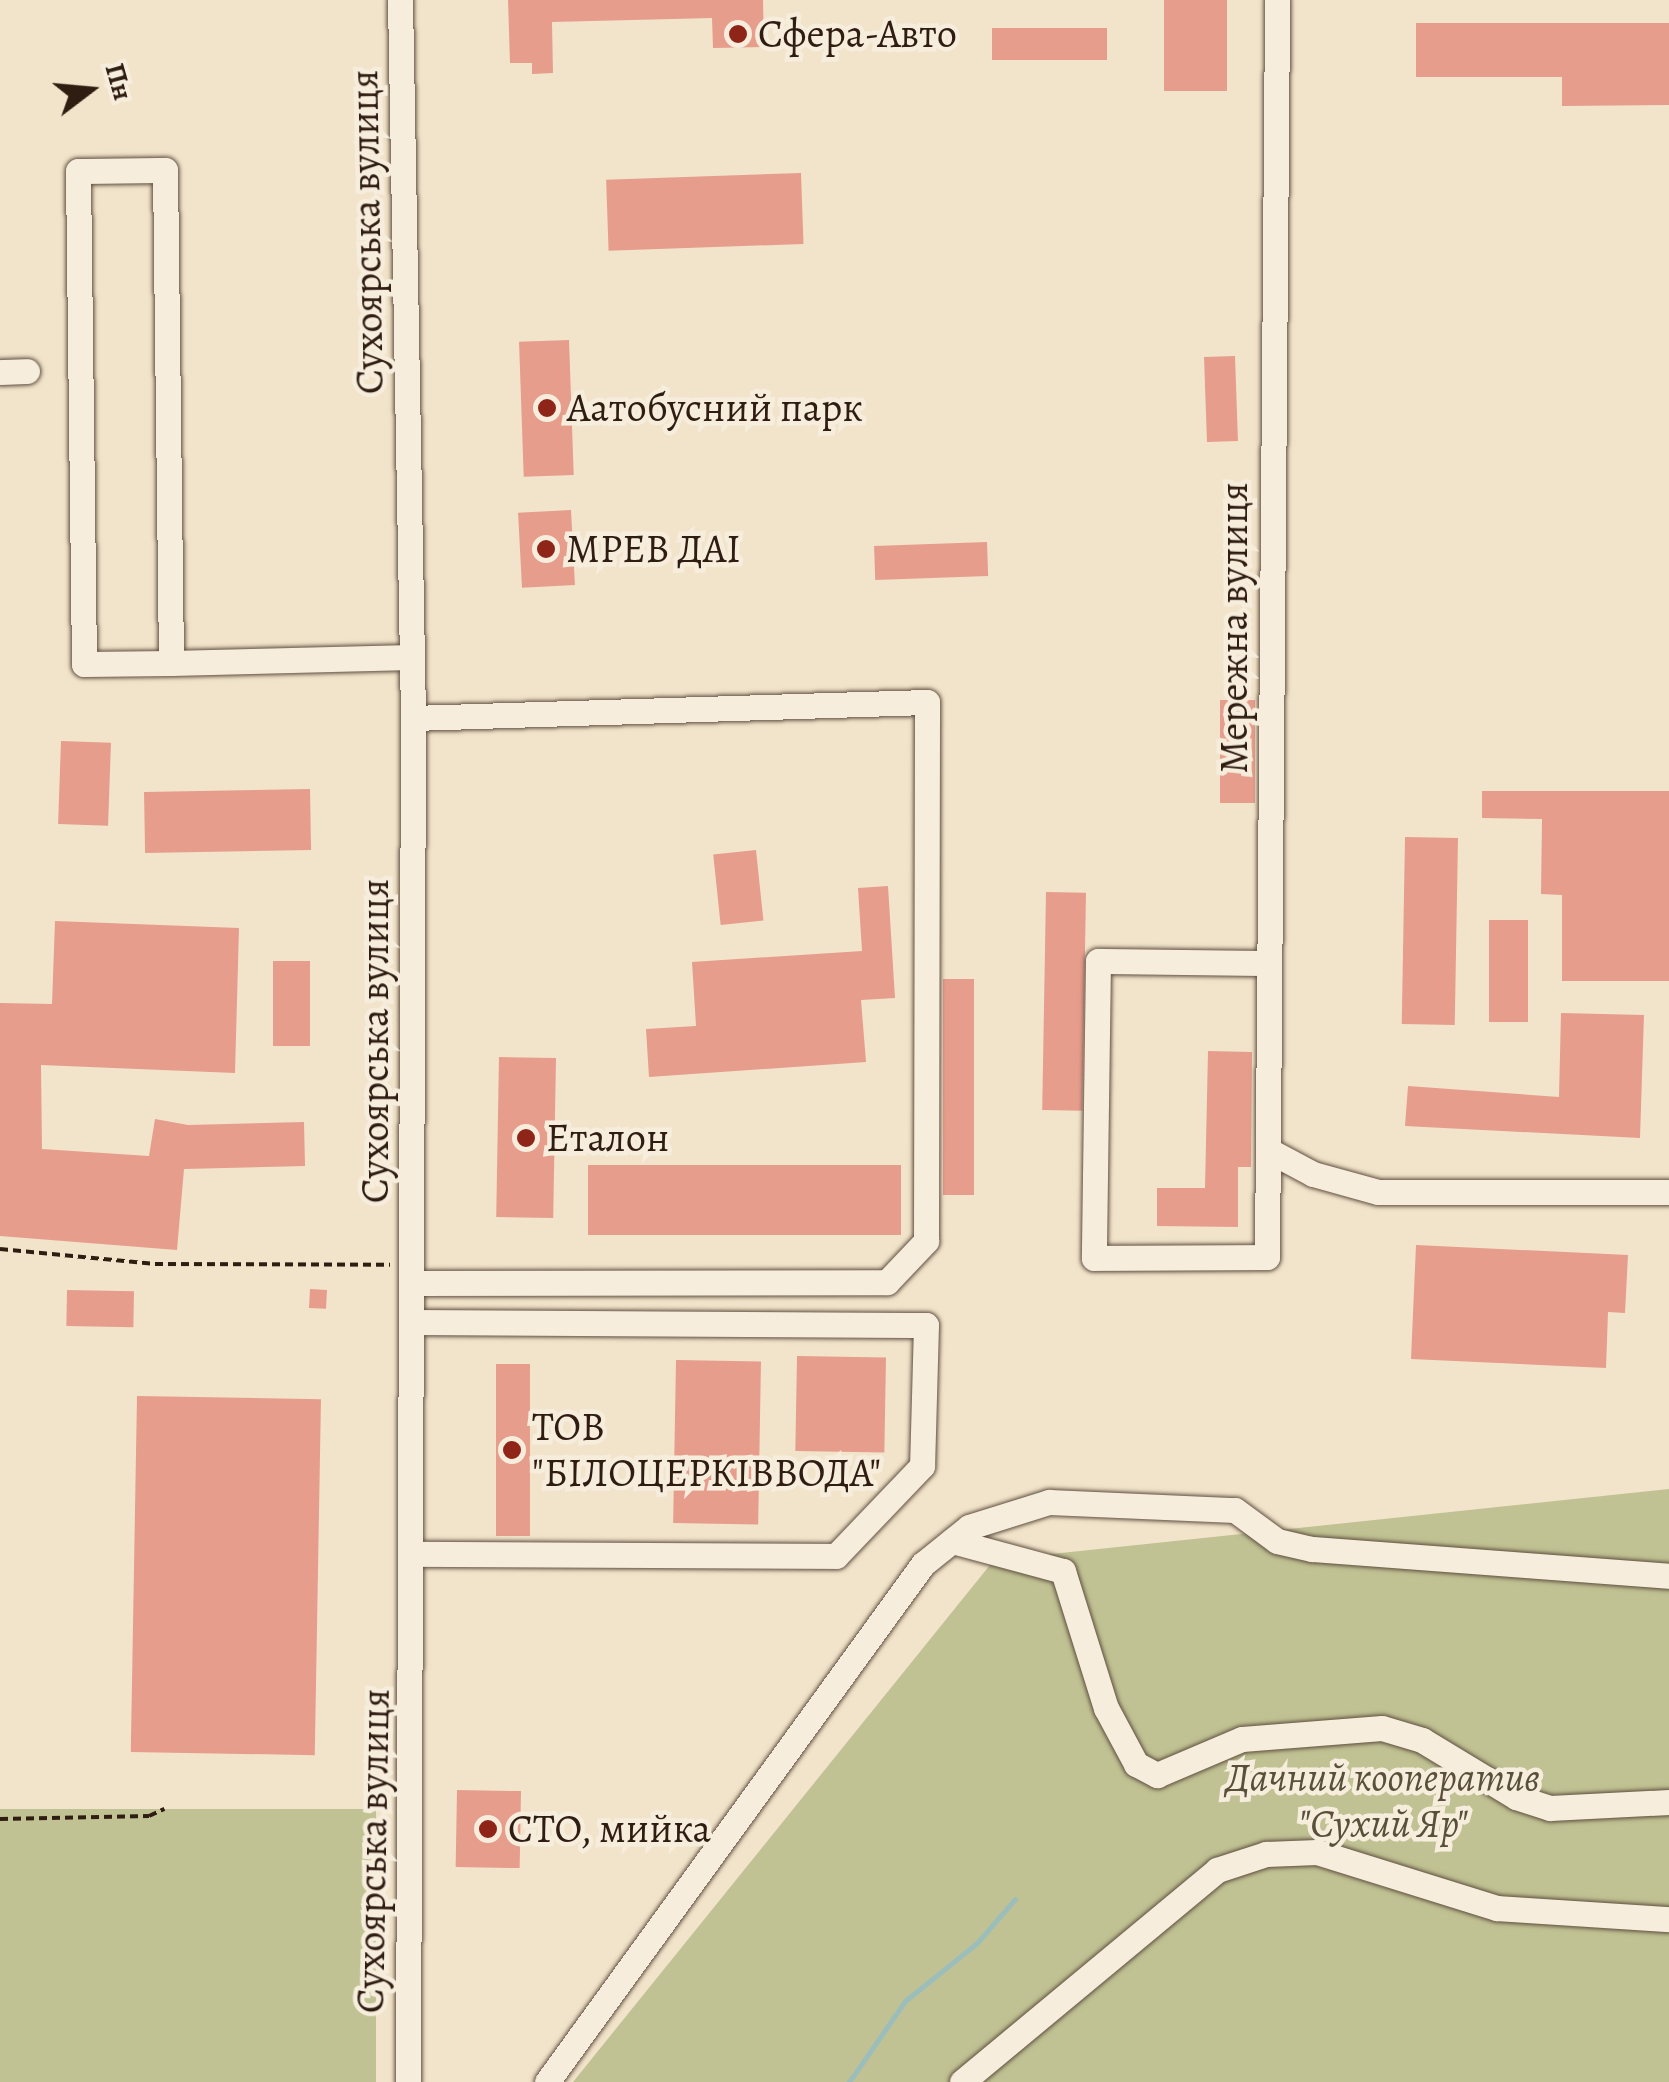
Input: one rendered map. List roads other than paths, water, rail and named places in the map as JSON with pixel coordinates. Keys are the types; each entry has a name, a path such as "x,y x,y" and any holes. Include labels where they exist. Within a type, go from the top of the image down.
{"street":[{"name":"Сухоярська вулиця","path":"400,0 413,718 414,2078"},
{"name":"Мережна вулиця","path":"1269,963 1098,960 1094,1258 1267,1256 1277,0"},
{"path":"171,663 165,170 78,171 84,664 171,663 412,657"},
{"path":"0,372 27,371"},
{"path":"412,1274 887,1282 926,1241 927,702 413,718"},
{"path":"1268,1150 1313,1174 1378,1192 1669,1192"},
{"path":"412,1322 926,1325 922,1466 836,1556 414,1554"},
{"path":"548,2082 923,1564 969,1527 1049,1502 1235,1510 1277,1541 1312,1550 1669,1576"},
{"path":"952,1540 1064,1570 1106,1708 1136,1764 1157,1775 1242,1740 1382,1728 1422,1740 1516,1797 1550,1808 1669,1802"},
{"path":"962,2082 1218,1870 1266,1854 1317,1852 1497,1908 1669,1919"}],"waterway":[{"path":"849,2082 905,2001 977,1943 1015,1899"}],"place":[{"name":"Сфера-Авто","path":"738,34"},
{"name":"Аатобусний парк","path":"547,408"},
{"name":"МРЕВ ДАІ","path":"546,549"},
{"name":"Еталон","path":"526,1138"},
{"name":"ТОВ \"БІЛОЦЕРКІВВОДА\"","path":"512,1450"},
{"name":"СТО, мийка","path":"488,1829"}],"park label":[{"name":"Дачний кооператив \"Сухий Яр\"","path":"1383,1801"}]}
